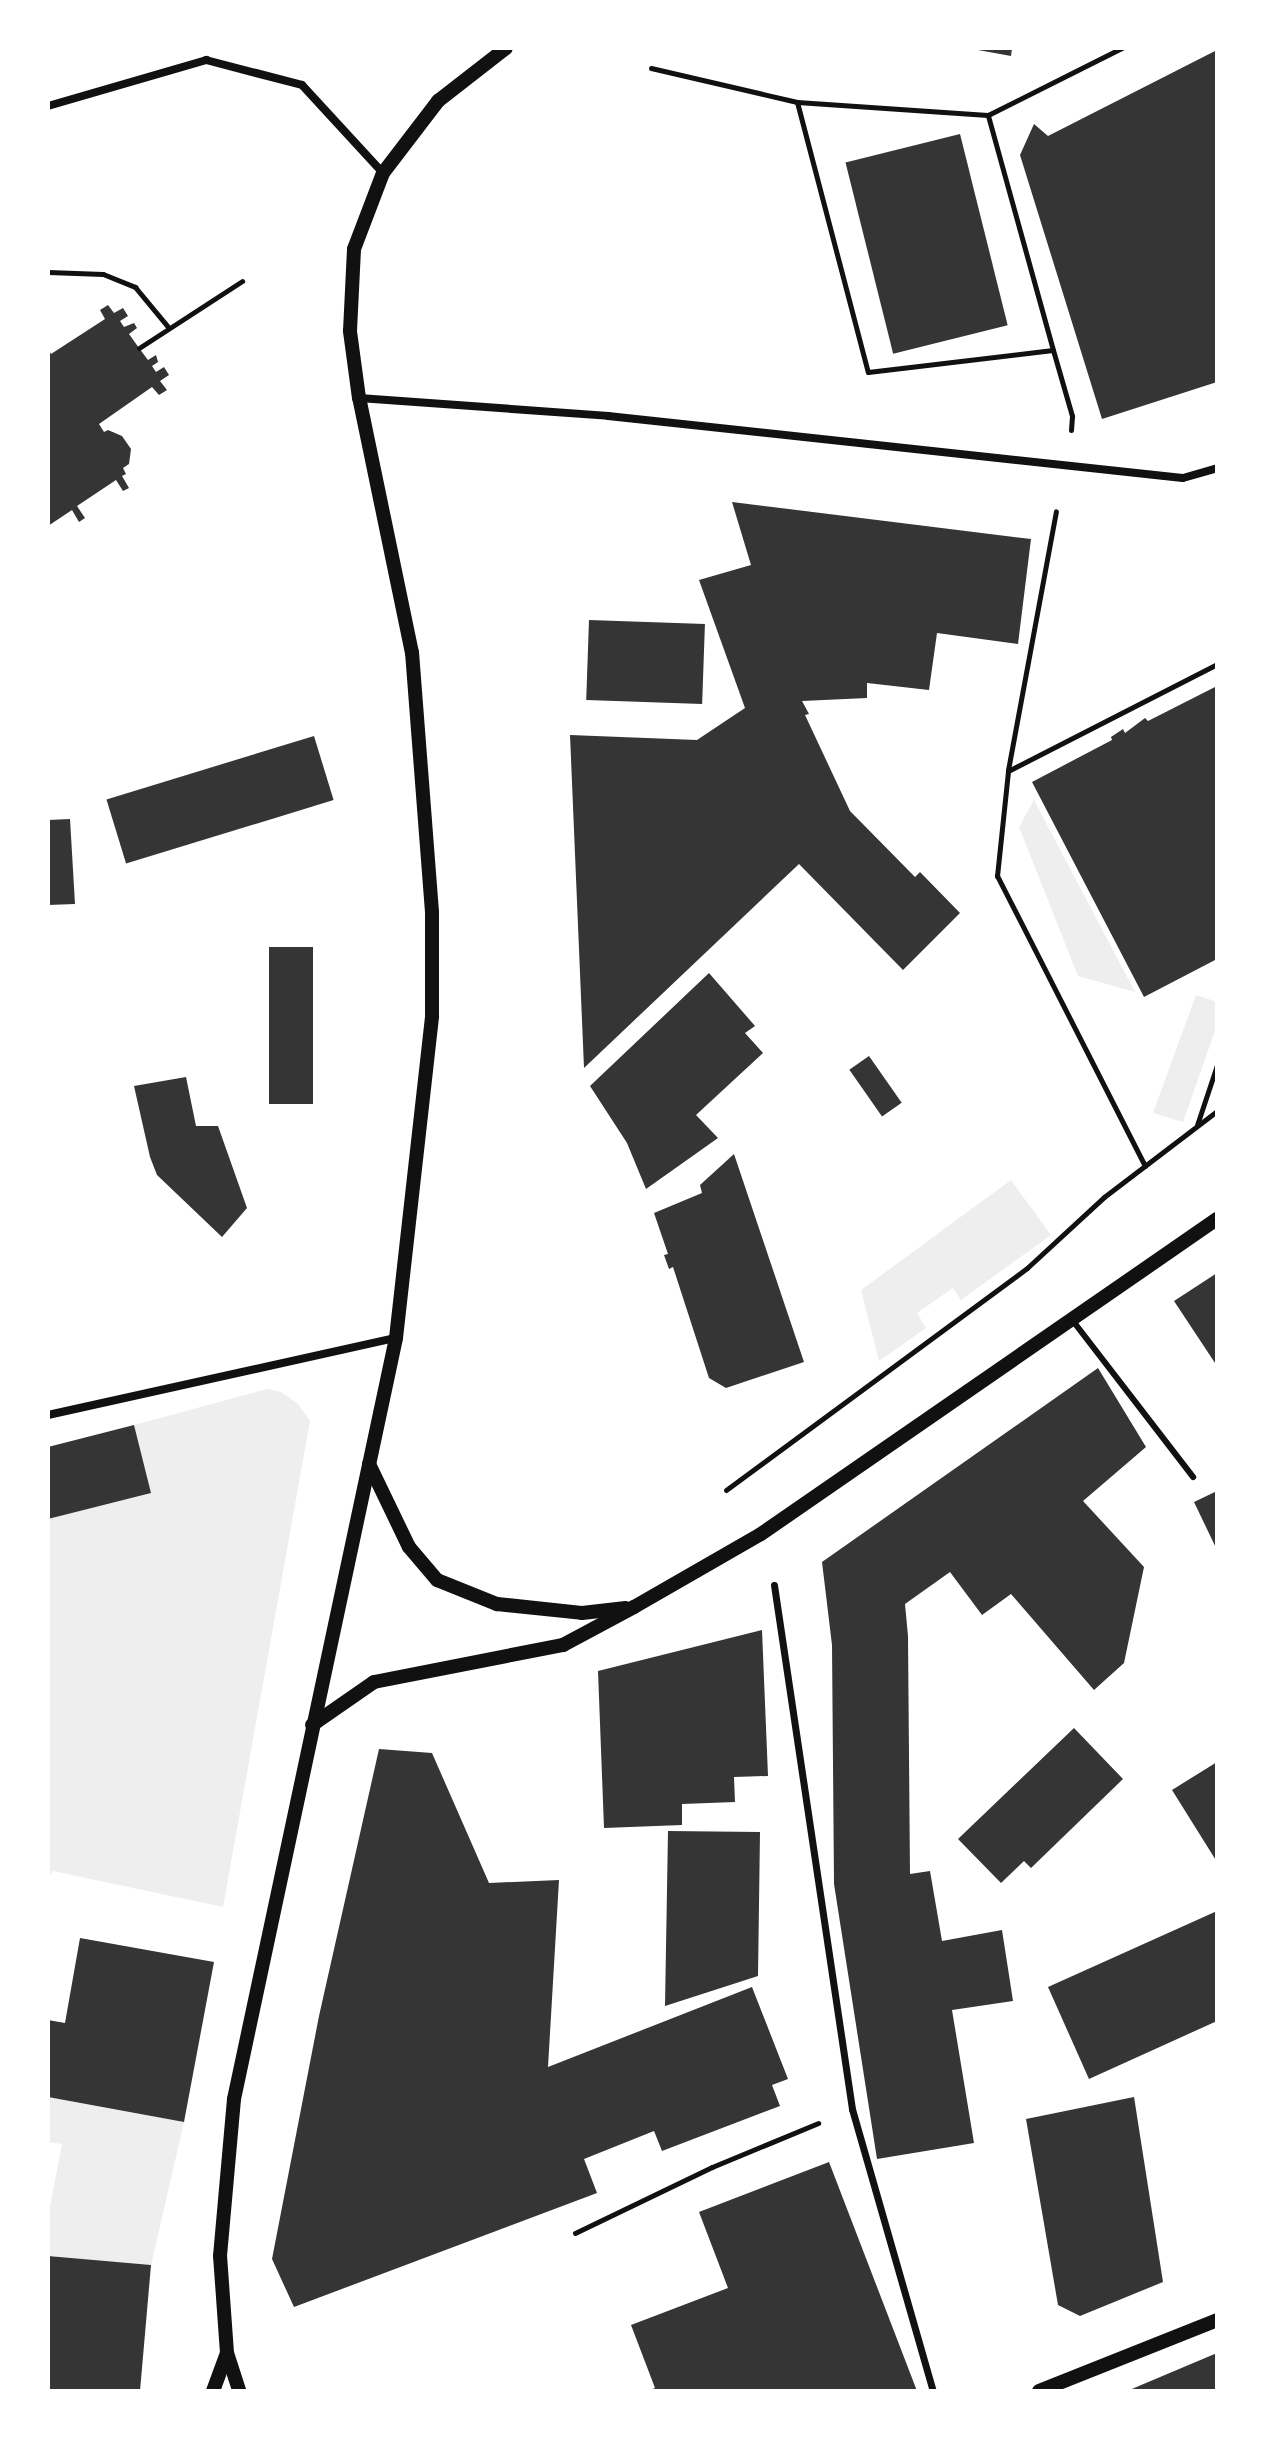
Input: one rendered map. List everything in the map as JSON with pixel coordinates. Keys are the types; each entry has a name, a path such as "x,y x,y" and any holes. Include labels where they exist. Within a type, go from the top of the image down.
{"street":[{"path":"239,2391 227,2353 220,2256 234,2099 396,1338 432,1016 432,912 412,653 359,398 350,331 354,249 383,173 438,101 506,48"},
{"path":"48,106 206,60 302,85 383,173"},
{"path":"359,398 608,416 1183,478 1217,468"},
{"path":"312,1725 374,1682 563,1645 634,1607 761,1534 1217,1219"},
{"path":"48,1415 396,1338"},
{"path":"369,1464 409,1547 437,1580 497,1604 582,1613 634,1607"},
{"path":"774,1585 852,2109 933,2391"},
{"path":"1039,2391 1217,2320"},
{"path":"213,2391 227,2353"}],"lane":[{"path":"1072,1320 1193,1477"}],"path":[{"path":"651,68 797,102 988,115 1122,48"},
{"path":"797,102 868,372 1053,350"},
{"path":"988,115 1072,416 1070,432"},
{"path":"48,272 103,274 135,287 169,328"},
{"path":"139,348 242,281"},
{"path":"1056,511 1008,771 997,876 1145,1166"},
{"path":"1008,771 1217,664"},
{"path":"1197,1126 1217,1065"},
{"path":"726,1490 1027,1268 1104,1197 1217,1111"},
{"path":"575,2233 712,2167 852,2109"}],"shaded area":[{"path":"1034,800 1135,992 1078,976 1019,827"},
{"path":"1196,995 1217,1002 1217,1025 1183,1122 1153,1113"},
{"path":"1011,1180 1051,1235 961,1300 953,1288 917,1313 926,1328 879,1361 861,1290"},
{"path":"267,1389 281,1392 298,1404 310,1421 223,1907 53,1871 48,1877 48,1519 151,1493 134,1425"},
{"path":"48,2097 184,2122 151,2265 48,2256 48,2217 62,2144 48,2142"}],"building":[{"path":"967,48 1012,48 1011,56"},
{"path":"1217,50 1217,382 1102,419 1020,155 1034,124 1048,136"},
{"path":"960,134 1008,325 893,354 846,163"},
{"path":"108,305 114,313 123,308 128,316 120,321 124,327 134,323 137,328 129,334 148,360 156,355 158,362 152,366 156,372 164,367 169,375 160,381 167,390 159,395 152,387 99,424 104,432 108,430 122,436 131,449 129,464 123,468 126,474 122,476 129,488 123,491 116,480 77,506 85,518 79,522 72,510 48,526 48,349 51,354 105,319 100,310"},
{"path":"732,502 1031,539 1018,644 937,633 929,690 867,683 867,698 802,701 809,714 805,715 850,811 915,877 920,872 960,913 903,970 799,864 584,1068 570,735 697,740 745,708 699,580 751,565"},
{"path":"589,620 705,624 702,704 586,700"},
{"path":"1217,686 1217,959 1144,997 1032,782 1112,740 1111,737 1123,729 1125,733 1145,718 1148,721"},
{"path":"314,736 334,800 126,864 106,799"},
{"path":"70,819 75,904 48,905 48,820"},
{"path":"269,947 313,947 313,1104 269,1104"},
{"path":"709,973 755,1026 745,1033 763,1053 696,1115 718,1138 646,1189 627,1143 590,1086"},
{"path":"869,1056 902,1103 882,1116 849,1070"},
{"path":"186,1077 196,1126 218,1126 247,1208 222,1237 157,1175 134,1086"},
{"path":"734,1154 804,1362 726,1388 709,1378 673,1267 669,1269 664,1255 668,1254 654,1213 702,1193 700,1185"},
{"path":"1217,1273 1217,1366 1174,1301"},
{"path":"1098,1368 1146,1447 1083,1501 1144,1567 1124,1663 1094,1690 1011,1594 982,1615 950,1572 905,1604 908,1636 910,1874 930,1871 942,1941 1002,1930 1013,2001 952,2010 974,2143 877,2159 834,1884 832,1645 822,1562"},
{"path":"134,1425 151,1493 48,1519 48,1447"},
{"path":"1217,1491 1217,1550 1194,1502"},
{"path":"762,1630 768,1776 734,1777 735,1802 682,1804 682,1825 604,1828 598,1671"},
{"path":"1074,1728 1123,1779 1031,1868 1024,1861 1001,1883 958,1839"},
{"path":"379,1749 432,1753 489,1883 559,1880 548,2067 752,1987 788,2079 772,2085 780,2106 662,2151 654,2131 584,2159 597,2193 294,2307 272,2259 319,2016"},
{"path":"1217,1762 1217,1862 1172,1790"},
{"path":"668,1831 760,1832 758,1976 665,2006"},
{"path":"1217,1911 1217,2021 1089,2079 1048,1987"},
{"path":"80,1938 214,1962 184,2122 48,2097 48,2020 65,2023"},
{"path":"1134,2097 1163,2282 1080,2316 1058,2305 1026,2119"},
{"path":"829,2162 917,2391 647,2391 655,2388 631,2325 728,2288 699,2212"},
{"path":"48,2256 151,2265 140,2391 48,2391"},
{"path":"1217,2353 1217,2391 1127,2391"}]}
